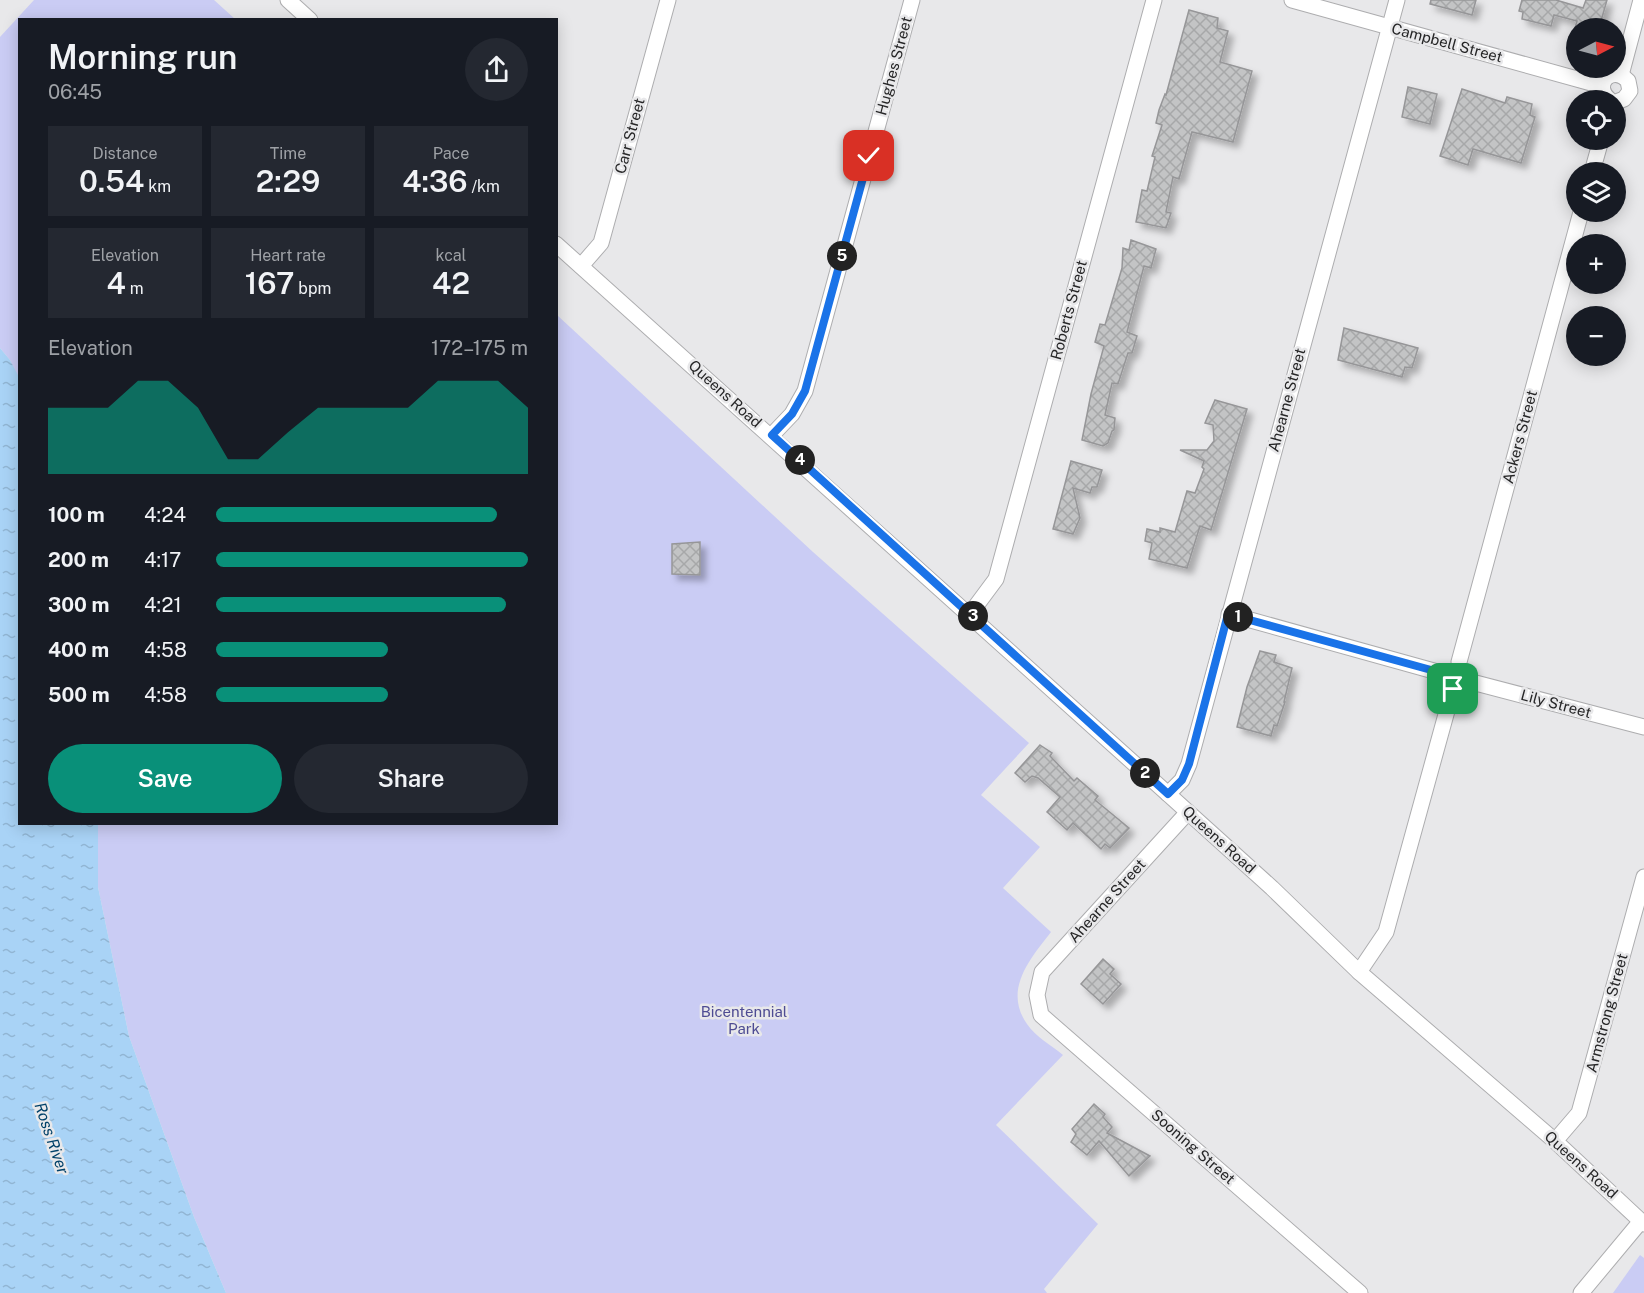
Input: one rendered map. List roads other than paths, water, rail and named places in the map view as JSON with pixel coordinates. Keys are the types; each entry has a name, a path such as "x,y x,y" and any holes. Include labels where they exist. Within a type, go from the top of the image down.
{"street":[{"path":"288,0 308,18"},
{"name":"Carr Street","path":"581,266 601,243 668,0"},
{"name":"Hughes Street","path":"772,435 792,414 805,391 912,0"},
{"name":"Roberts Street","path":"970,614 996,579 1154,0"},
{"name":"Campbell Street","path":"1292,0 1602,86"},
{"name":"Ahearne Street","path":"1168,794 1182,780 1189,764 1397,0"},
{"path":"1626,56 1641,0"},
{"path":"1603,90 1602,86 1606,78"},
{"path":"1624,78 1637,93"},
{"name":"Ackers Street","path":"1459,662 1578,222"},
{"name":"Queens Road","path":"558,245 772,435 1272,888 1359,972 1555,1141 1642,1222"},
{"path":"1228,614 1442,673"},
{"path":"1455,661 1459,662 1467,667 1468,681 1462,688 1453,689 1445,685 1442,673 1446,665 1455,661"},
{"name":"Lily Street","path":"1468,681 1644,727"},
{"path":"1359,972 1386,932 1453,689"},
{"name":"Ahearne Street","path":"1037,995 1042,972 1188,812"},
{"name":"Armstrong Street","path":"1555,1141 1579,1113 1644,877"},
{"name":"Sooning Street","path":"1037,995 1041,1016 1360,1293"},
{"path":"1581,1293 1642,1222"}],"water":[{"name":"Ross River","path":"0,348 18,375 18,825 98,825 98,887 129,1036 194,1217 226,1293 0,1293"}],"park label":[{"name":"Bicentennial Park","path":"744,1020"}]}
